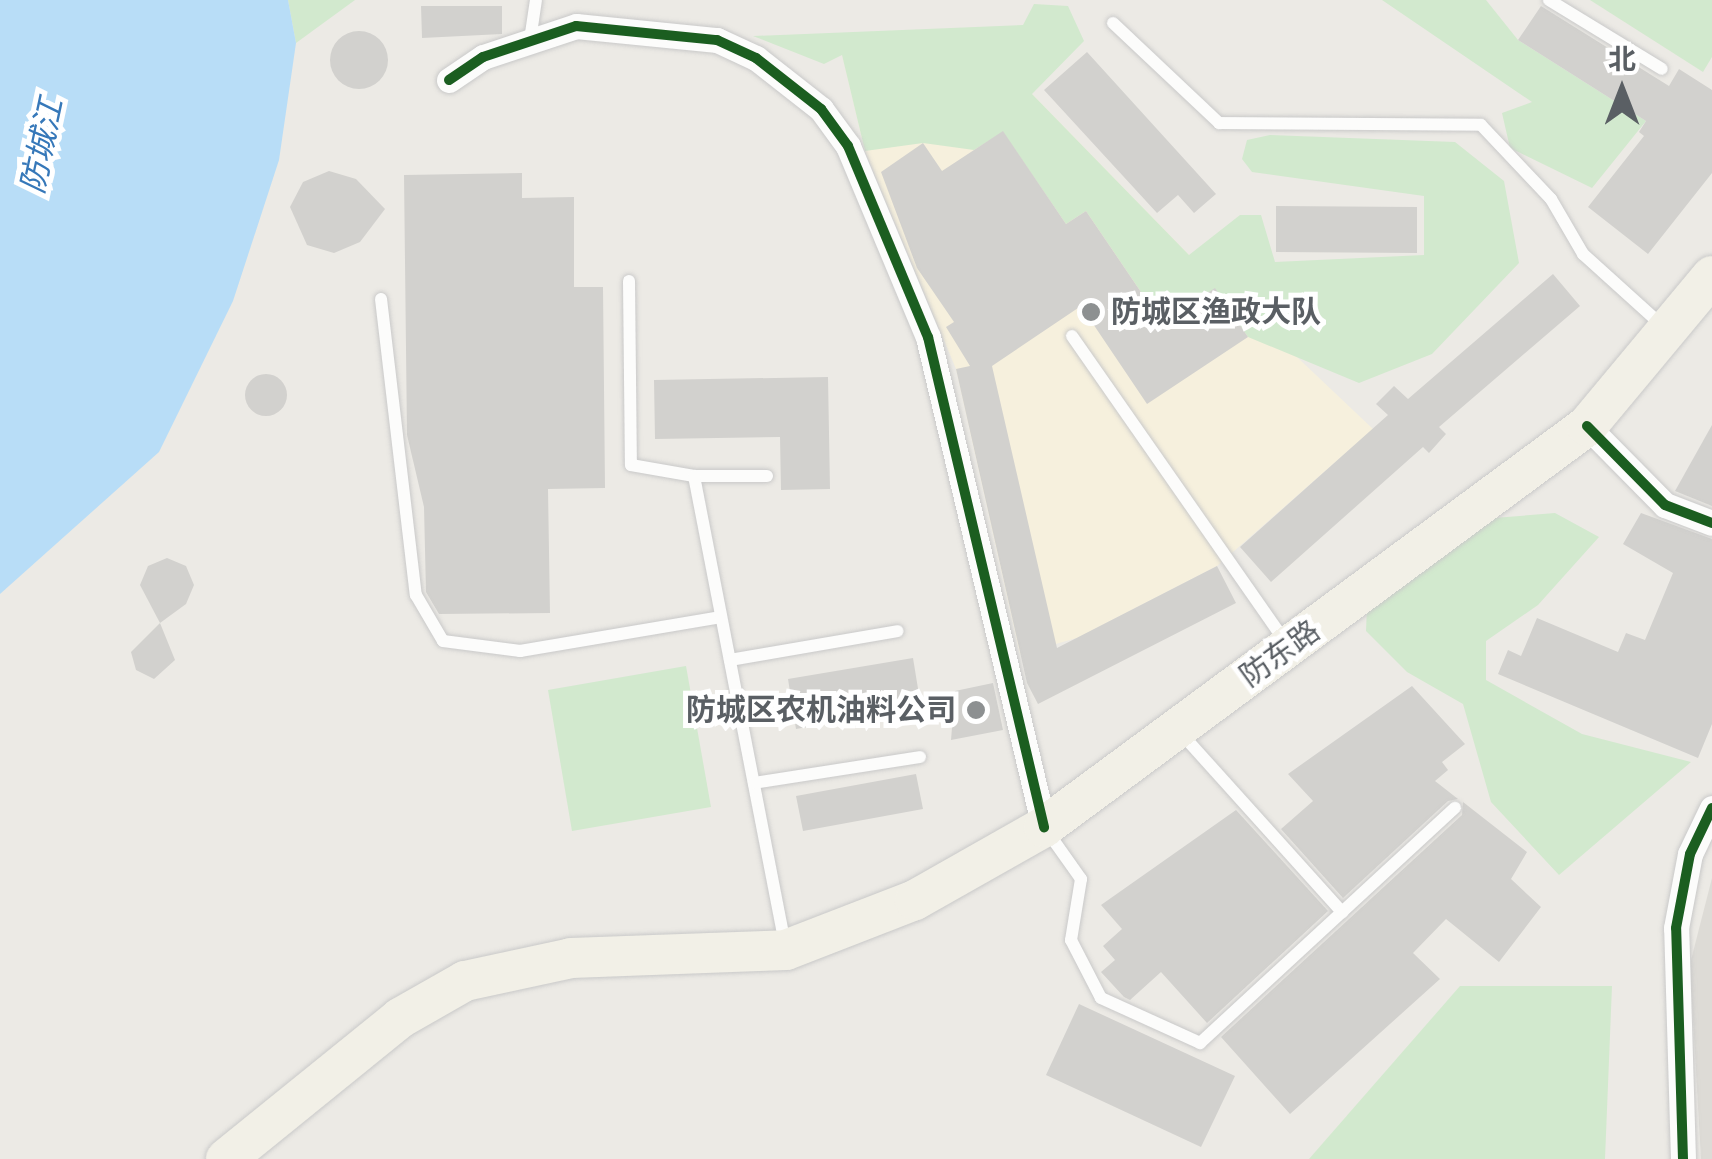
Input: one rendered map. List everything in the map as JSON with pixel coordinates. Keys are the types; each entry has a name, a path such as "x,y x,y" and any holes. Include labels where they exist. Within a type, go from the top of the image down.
{"main road":[{"name":"防东路","path":"226,1159 400,1018 464,981 571,958 786,950 915,900 1044,827 1586,426 1670,333 1712,276"}],"street":[{"path":"449,80 483,57 576,26 717,40 788,82 821,109 848,146 928,337 1044,827"},
{"path":"1586,426 1665,504 1712,523"},
{"path":"1682,1159 1676,928 1690,854 1712,808"}],"lane":[{"path":"530,40 536,0"},
{"path":"1548,0 1662,70"},
{"path":"1114,23 1219,123 1482,125 1551,200 1583,254 1670,333"},
{"path":"629,281 631,465 694,476 768,476"},
{"path":"381,298 416,596 442,641 520,651 721,616"},
{"path":"1072,336 1290,647"},
{"path":"694,476 786,950"},
{"path":"730,660 898,631"},
{"path":"1178,729 1342,912"},
{"path":"754,784 920,757"},
{"path":"1044,827 1081,879 1071,940 1101,998 1200,1044 1455,808"}],"shaded area":[{"name":"防城区渔政大队","path":"842,54 1032,94 1189,255 1373,429 1217,566 1077,638 1020,654 956,369 865,151"},
{"path":"1712,878 1712,1159 1701,1159 1690,964"}],"green space":[{"path":"288,0 355,0 296,43"},
{"path":"1382,0 1486,0 1518,40 1646,121 1592,188 1510,148 1502,113 1532,102"},
{"path":"1590,0 1712,0 1712,57 1703,72"},
{"path":"1034,4 1068,6 1084,41 1032,94 1189,255 1240,215 1261,215 1275,262 1424,255 1424,196 1252,172 1242,159 1247,140 1270,135 1455,142 1504,181 1519,263 1432,354 1359,383 1248,337 1215,289 1162,323 1086,211 1066,224 1003,132 974,150 923,143 865,151 842,55 824,64 753,36 1023,25"},
{"path":"1555,513 1599,537 1538,605 1486,641 1486,680 1582,734 1691,762 1559,875 1491,802 1463,704 1407,672 1366,631 1367,606 1494,518"},
{"path":"686,666 711,807 572,831 548,690"},
{"path":"1460,986 1612,986 1605,1159 1309,1159"}],"water":[{"name":"防城江","path":"0,0 288,0 296,43 279,160 233,301 159,452 0,594"}],"building":[{"path":"421,6 502,6 502,34 422,38"},
{"path":"1541,6 1669,86 1679,69 1712,90 1712,173 1648,254 1588,207 1644,136 1639,132 1646,121 1518,40"},
{"path":"359,31 380,39 388,60 380,81 359,89 338,81 330,60 338,39"},
{"path":"1087,52 1216,194 1194,213 1178,195 1157,213 1044,90"},
{"path":"1003,131 1066,224 1086,211 1162,323 1215,288 1248,337 1147,404 1081,306 992,366 1057,648 1217,566 1236,603 1038,704 1027,683 956,369 970,366 946,327 954,322 917,268 881,172 923,143 942,171"},
{"path":"329,171 356,179 385,209 360,242 334,253 307,245 290,207 303,182"},
{"path":"522,173 522,198 574,197 574,287 603,287 605,488 548,489 550,613 439,614 426,592 424,507 407,435 404,175"},
{"path":"1276,206 1417,207 1417,253 1276,252"},
{"path":"1553,274 1580,306 1439,427 1446,434 1429,453 1423,447 1271,582 1240,547 1388,415 1376,404 1394,386 1408,399"},
{"path":"266,374 281,380 287,395 281,410 266,416 251,410 245,395 251,380"},
{"path":"828,377 830,489 781,490 780,437 655,439 654,380"},
{"path":"1712,425 1712,506 1675,491"},
{"path":"1641,513 1712,539 1712,724 1698,758 1498,674 1508,650 1521,656 1537,618 1618,652 1626,633 1645,640 1673,573 1623,544"},
{"path":"167,558 186,566 194,585 186,604 160,623 140,585 148,566"},
{"path":"160,623 175,660 154,679 136,670 131,652"},
{"path":"913,658 921,707 796,729 788,679"},
{"name":"防城区农机油料公司","path":"993,683 1003,730 951,740 955,691"},
{"path":"1412,686 1465,744 1442,762 1448,770 1435,781 1458,799 1448,801 1343,898 1281,829 1313,801 1288,774"},
{"path":"916,774 923,809 803,831 796,796"},
{"path":"1463,802 1527,852 1511,879 1541,907 1499,962 1446,919 1413,953 1440,979 1290,1114 1221,1037 1462,815"},
{"path":"1236,810 1328,911 1207,1023 1161,972 1130,1000 1124,997 1101,972 1115,960 1103,946 1122,929 1101,905"},
{"path":"1079,1004 1235,1076 1201,1147 1046,1075"}],"cycle path":[{"path":"449,80 483,57 576,26 717,40 756,58 821,109 848,146 928,337 1044,827"},
{"path":"1587,426 1665,505 1712,523"},
{"path":"1683,1159 1676,928 1690,854 1712,808"}],"place":[{"name":"防城区渔政大队","path":"1091,312"},
{"name":"防城区农机油料公司","path":"976,710"}]}
